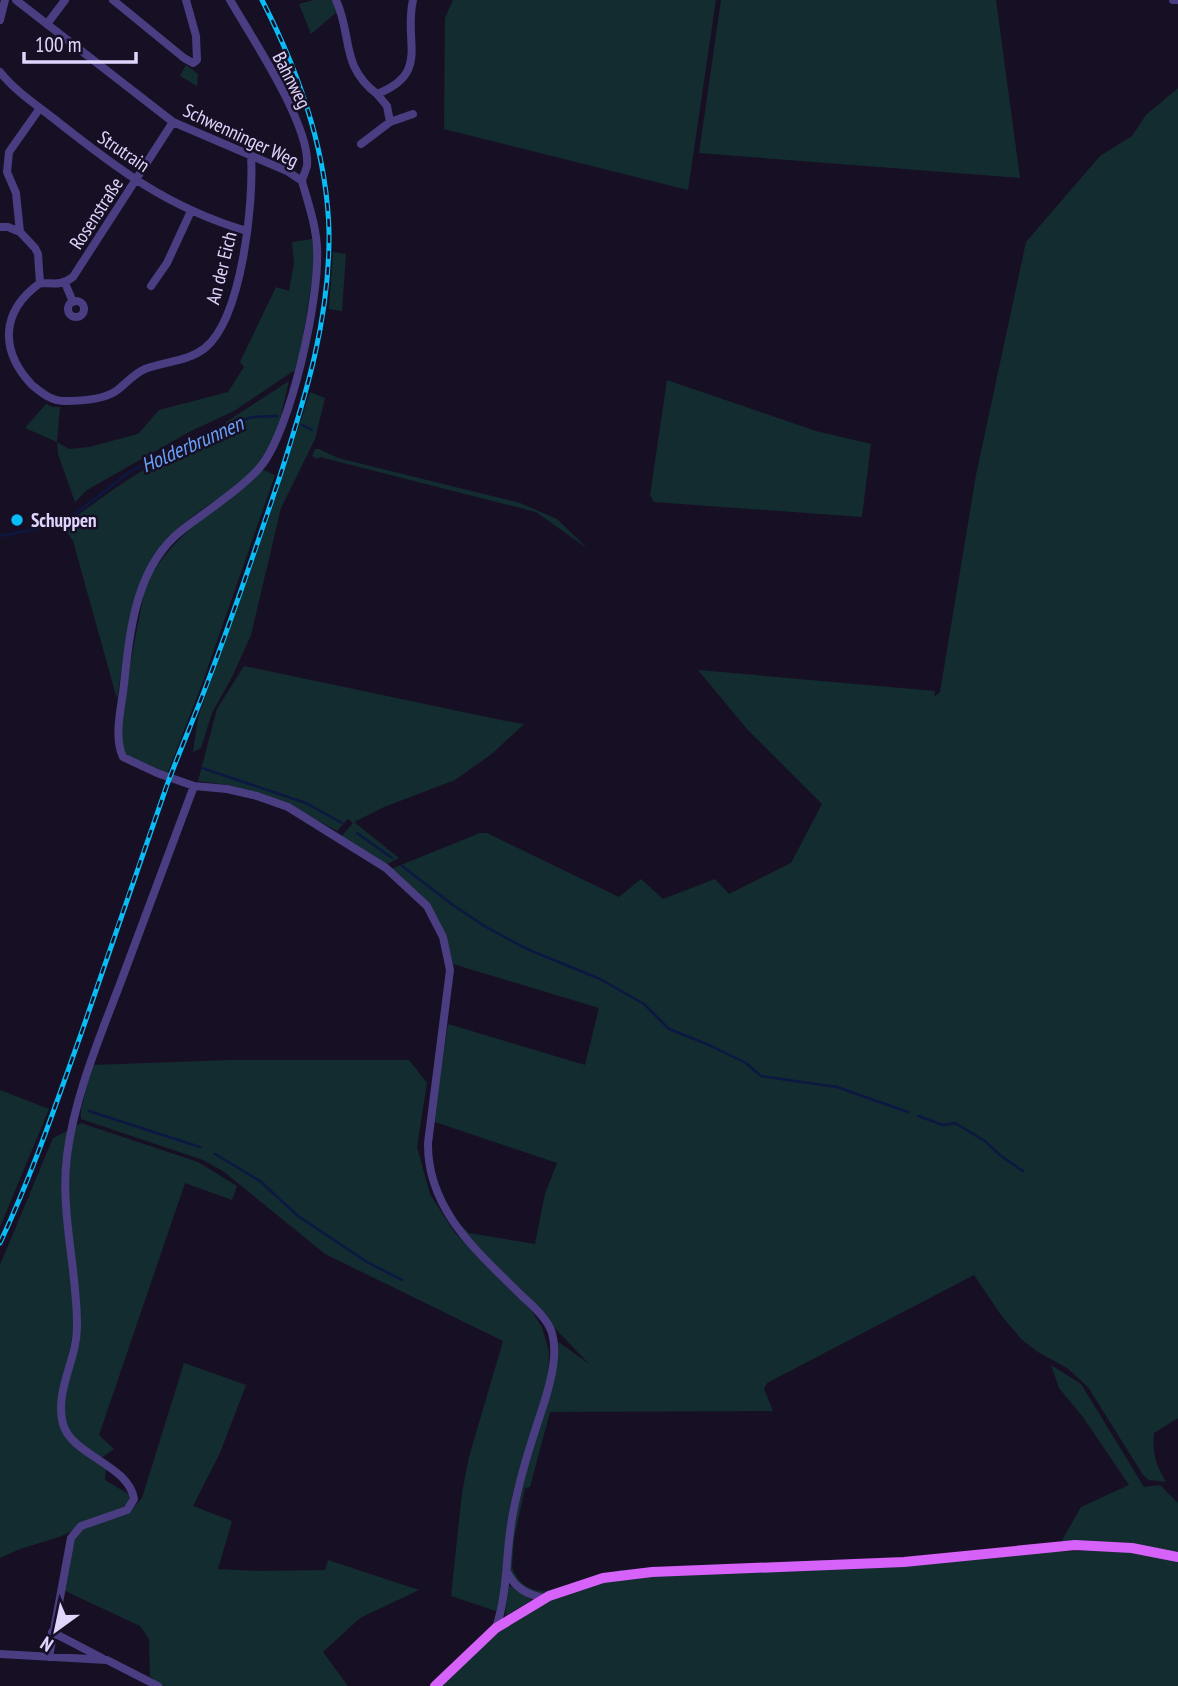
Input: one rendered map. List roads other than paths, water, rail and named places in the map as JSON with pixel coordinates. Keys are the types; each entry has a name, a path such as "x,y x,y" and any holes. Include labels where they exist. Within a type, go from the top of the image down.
{"main road":[{"path":"435,1686 496,1628 545,1598 604,1577 641,1572 904,1562 1075,1545 1132,1548 1178,1556"}],"street":[{"path":"0,20 5,0"},
{"name":"Schwenninger Weg","path":"16,0 173,122 287,171 302,181 317,246 312,309 298,369 272,449 260,467 179,533 159,554 139,591 119,725 121,752 123,757 131,762 194,786"},
{"path":"47,24 65,0"},
{"path":"113,0 193,63 197,60 196,36 186,0"},
{"name":"Bahnweg","path":"230,0 291,107 305,152 307,166 302,181"},
{"path":"336,0 342,14 348,54 363,83 387,106 390,122"},
{"path":"377,94 394,87 404,78 412,64 410,13 413,0"},
{"name":"Strutrain","path":"0,72 104,159 191,211 247,231"},
{"path":"20,232 16,192 7,172 6,160 40,108"},
{"path":"361,145 390,122 412,114"},
{"name":"Rosenstraße","path":"65,283 73,277 173,122"},
{"name":"An der Eich","path":"44,283 29,290 5,320 3,331 5,355 12,368 52,400 103,396 116,391 133,375 147,368 190,357 213,339 231,306 247,231 251,156"},
{"path":"152,286 167,263 191,211"},
{"path":"0,227 20,232 36,248 44,283 65,283 73,302"},
{"path":"49,1657 71,1538 81,1526 127,1510 134,1499 129,1484 75,1440 63,1425 63,1395 77,1339 66,1190 67,1153 89,1063 194,786 227,789 288,807 386,868 427,906 443,937 450,970 428,1143 430,1172 439,1199 453,1222 470,1244 536,1310 551,1331 552,1340 553,1369 512,1514 504,1604 496,1628"},
{"path":"506,1572 519,1588 528,1594 545,1598"},
{"path":"52,1632 158,1686"},
{"path":"0,1654 107,1660"}],"waterway":[{"name":"Holderbrunnen","path":"0,536 62,524 131,471 187,442 219,427 253,417 277,416"},
{"name":"Holderbrunnen","path":"302,425 312,430"},
{"path":"202,768 306,803 342,823"},
{"path":"357,833 392,858"},
{"path":"402,866 486,927 527,949 600,979 644,1004 669,1029 746,1063 761,1076 837,1087 908,1112"},
{"path":"89,1111 200,1147"},
{"path":"918,1116 943,1125 955,1123 985,1141 1023,1171"},
{"path":"215,1154 260,1181 298,1216 367,1262 402,1280"}],"railway":[{"path":"0,1243 43,1139 167,785 263,528 290,446 315,356 328,264 329,232 323,171 299,83 262,0"}],"place":[{"name":"Schuppen","path":"17,520"}]}
